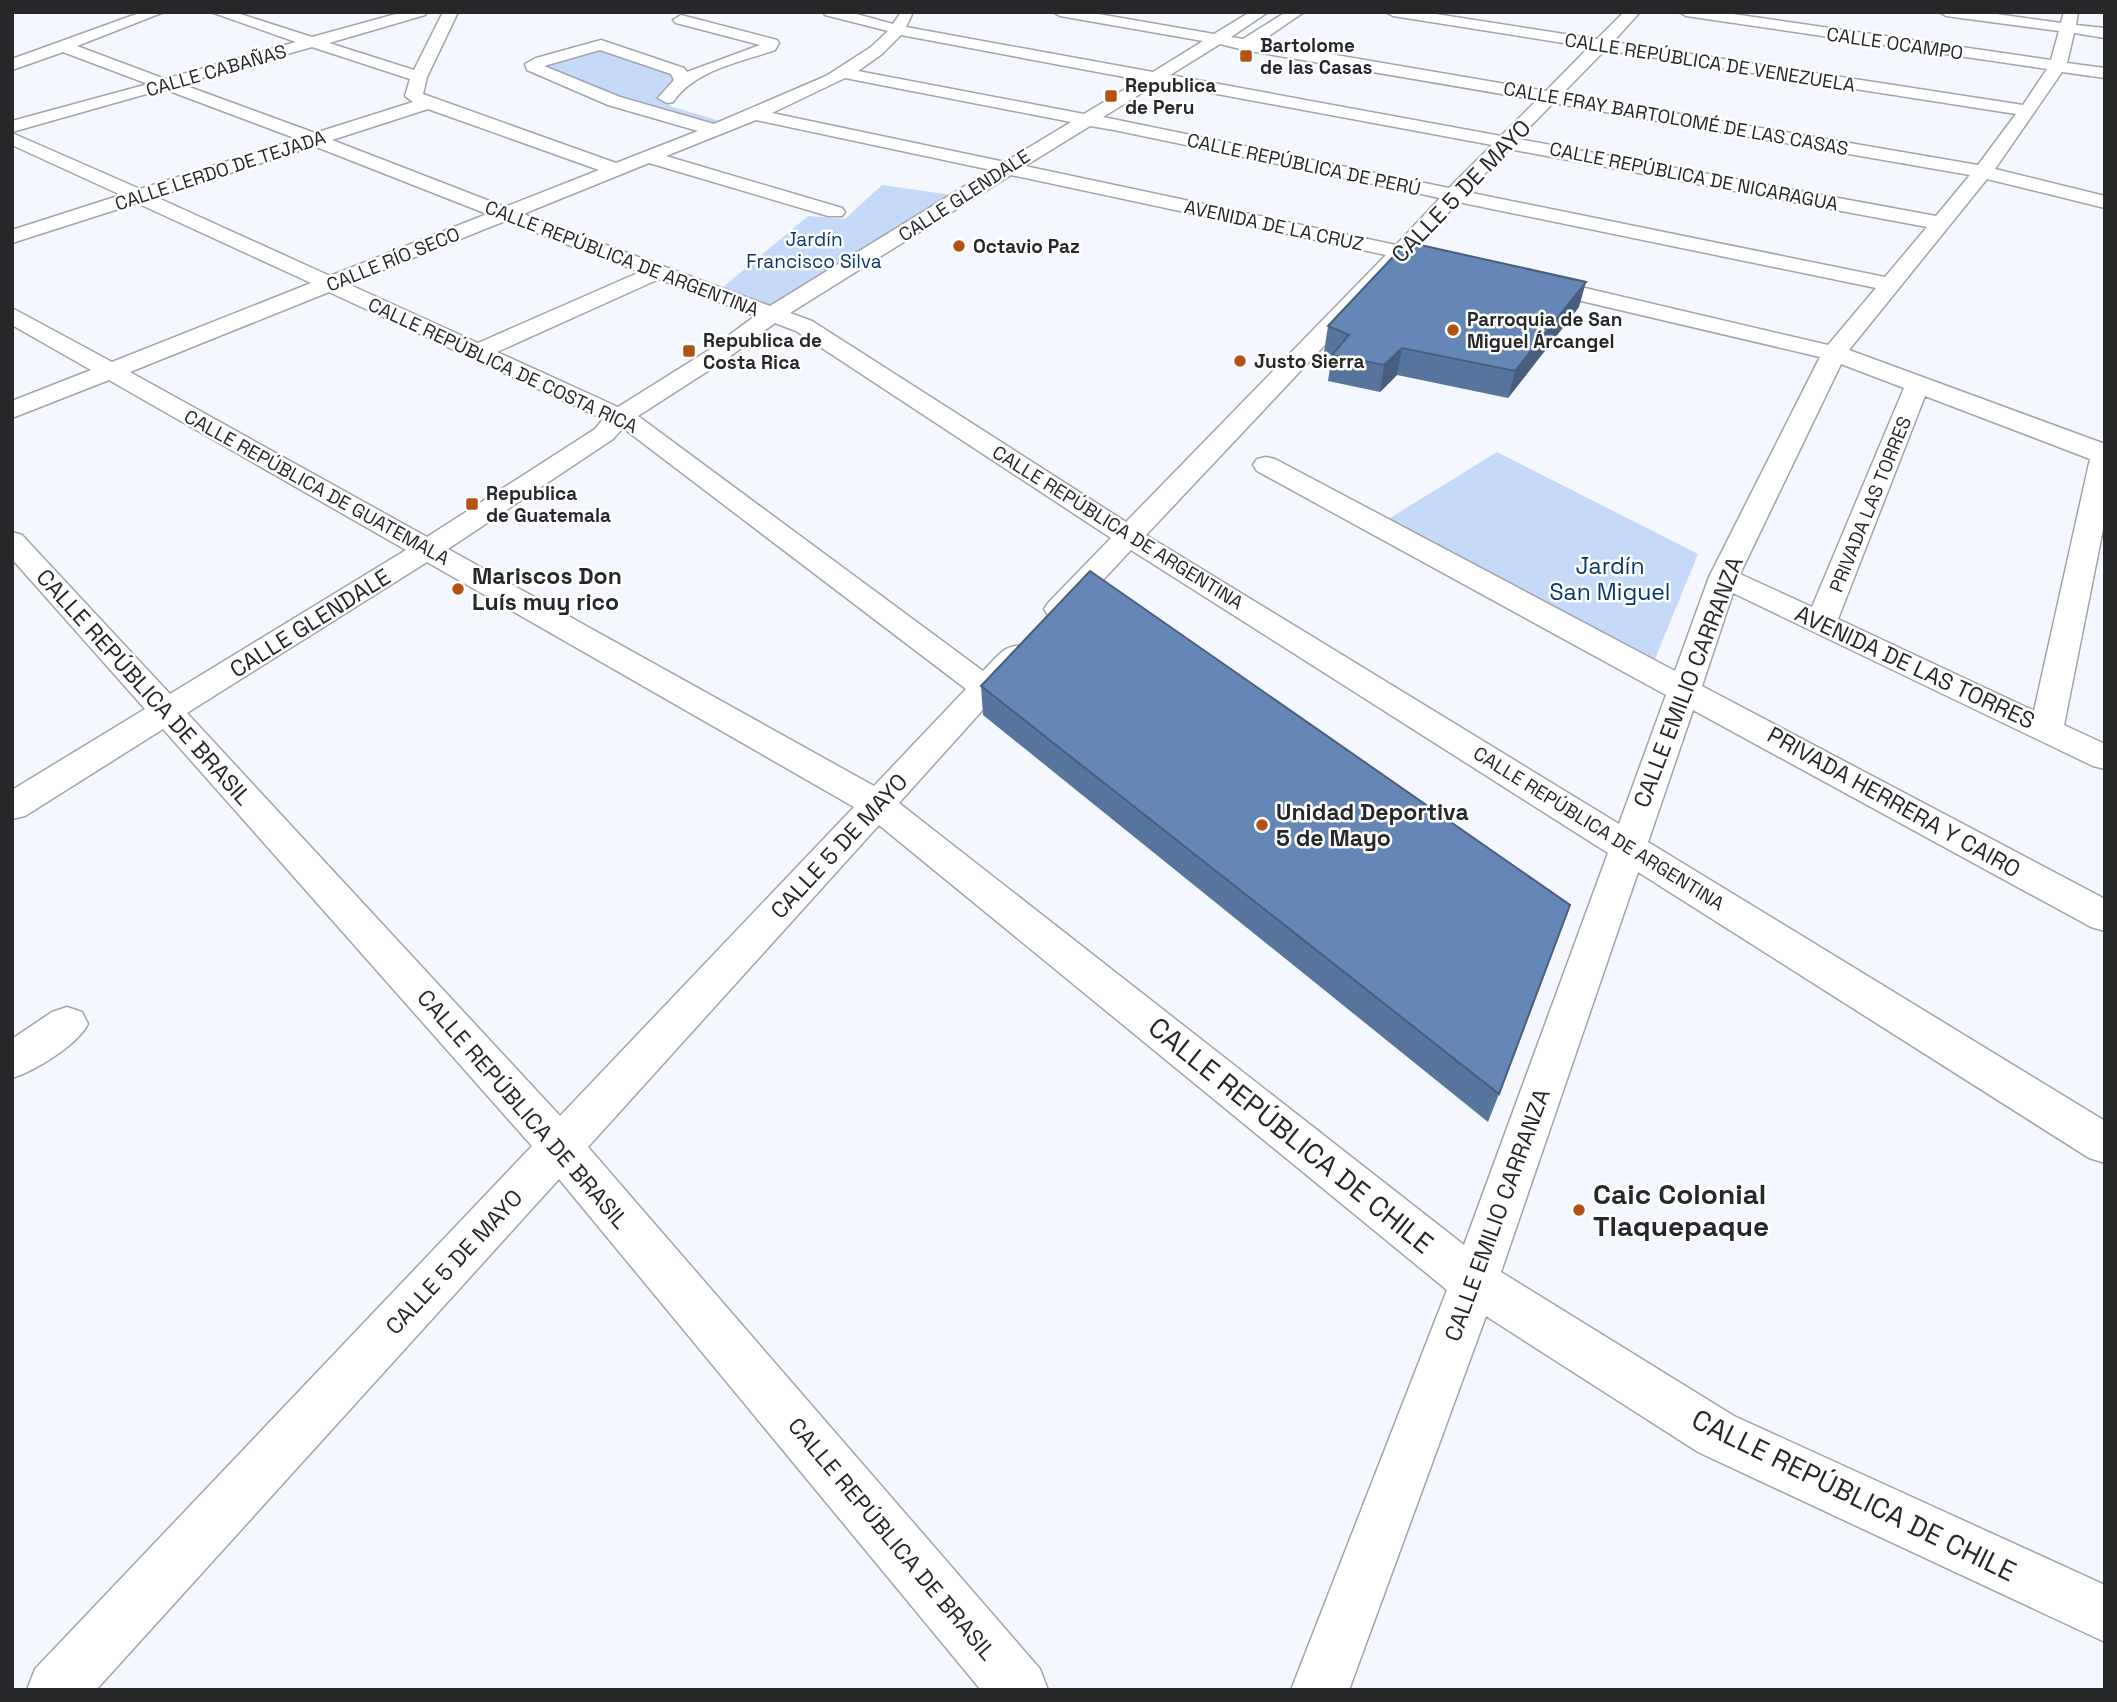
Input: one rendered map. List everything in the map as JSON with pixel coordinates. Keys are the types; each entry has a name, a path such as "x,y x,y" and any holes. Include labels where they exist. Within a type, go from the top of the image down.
{"street":[{"path":"218,12 419,77"},
{"name":"CALLE CABAÑAS","path":"12,127 421,12"},
{"path":"451,12 419,77 414,96 617,170"},
{"name":"CALLE REPÚBLICA DE NICARAGUA","path":"830,12 900,30 1940,223"},
{"name":"CALLE RÍO SECO","path":"12,410 744,118 842,73 874,53 900,30 908,12"},
{"name":"CALLE FRAY BARTOLOMÉ DE LAS CASAS","path":"1060,12 1983,172 2105,202"},
{"name":"CALLE GLENDALE","path":"12,807 428,549 621,425 717,355 796,322 1006,168 1261,12"},
{"name":"CALLE GLENDALE","path":"989,204 1297,12"},
{"name":"CALLE REPÚBLICA DE VENEZUELA","path":"1393,12 2028,111"},
{"name":"CALLE 5 DE MAYO","path":"56,1690 985,688 1453,195 1633,12"},
{"name":"CALLE OCAMPO","path":"1686,12 2105,74"},
{"path":"1947,12 2069,20 2105,33"},
{"path":"12,65 151,13"},
{"path":"663,109 669,91 682,79 769,47 771,43 681,20"},
{"name":"CALLE EMILIO CARRANZA","path":"1320,1690 1474,1282 1724,577 1834,353 1888,284 1983,172 2028,111 2057,66 2069,20"},
{"path":"682,79 678,71 601,45 533,64 533,68 614,101 663,109 714,130"},
{"name":"CALLE REPÚBLICA DE ARGENTINA","path":"64,47 796,322 1128,536 2105,1144"},
{"name":"CALLE REPÚBLICA DE PERÚ","path":"842,73 1114,125 1888,284"},
{"name":"CALLE LERDO DE TEJADA","path":"12,237 428,103"},
{"name":"AVENIDA DE LA CRUZ","path":"663,109 744,118 1006,168 1442,261"},
{"name":"CALLE REPÚBLICA DE COSTA RICA","path":"12,138 480,351 621,425 985,688"},
{"path":"649,157 835,212"},
{"path":"480,351 658,272"},
{"path":"1510,277 1834,353 2104,454 2046,730"},
{"name":"CALLE REPÚBLICA DE GUATEMALA","path":"12,315 877,804"},
{"name":"CALLE GLENDALE","path":"621,425 748,358"},
{"name":"PRIVADA LAS TORRES","path":"1821,623 1917,385"},
{"name":"PRIVADA HERRERA Y CAIRO","path":"1266,465 2105,917"},
{"name":"CALLE REPÚBLICA DE BRASIL","path":"12,541 560,1147 1019,1690"},
{"name":"AVENIDA DE LAS TORRES","path":"1724,577 2105,758"},
{"name":"CALLE REPÚBLICA DE CHILE","path":"877,804 1474,1282 1716,1434 2105,1614"},
{"path":"12,1061 66,1024"}],"green space":[{"path":"601,45 678,71 666,101 670,106 730,124 716,129 533,67"},
{"name":"Jardín Francisco Silva","path":"882,185 959,196 769,312 716,293 808,216 845,219"},
{"name":"Jardín San Miguel","path":"1497,452 1698,554 1650,671 1377,526"}],"building":[{"name":"Parroquia de San Miguel Árcangel","path":"1407,242 1586,282 1515,371 1402,348 1384,365 1332,355 1349,335 1328,326"},
{"name":"Unidad Deportiva 5 de Mayo","path":"1090,571 1570,905 1499,1094 981,686"}],"place":[{"name":"Bartolome de las Casas","path":"1246,56"},
{"name":"Republica de Peru","path":"1111,96"},
{"name":"Octavio Paz","path":"959,246"},
{"name":"Parroquia de San Miguel Árcangel","path":"1453,330"},
{"name":"Republica de Costa Rica","path":"689,351"},
{"name":"Justo Sierra","path":"1240,361"},
{"name":"Republica de Guatemala","path":"472,504"},
{"name":"Mariscos Don Luís muy rico","path":"458,589"},
{"name":"Unidad Deportiva 5 de Mayo","path":"1262,825"},
{"name":"Caic Colonial Tlaquepaque","path":"1579,1210"}]}
